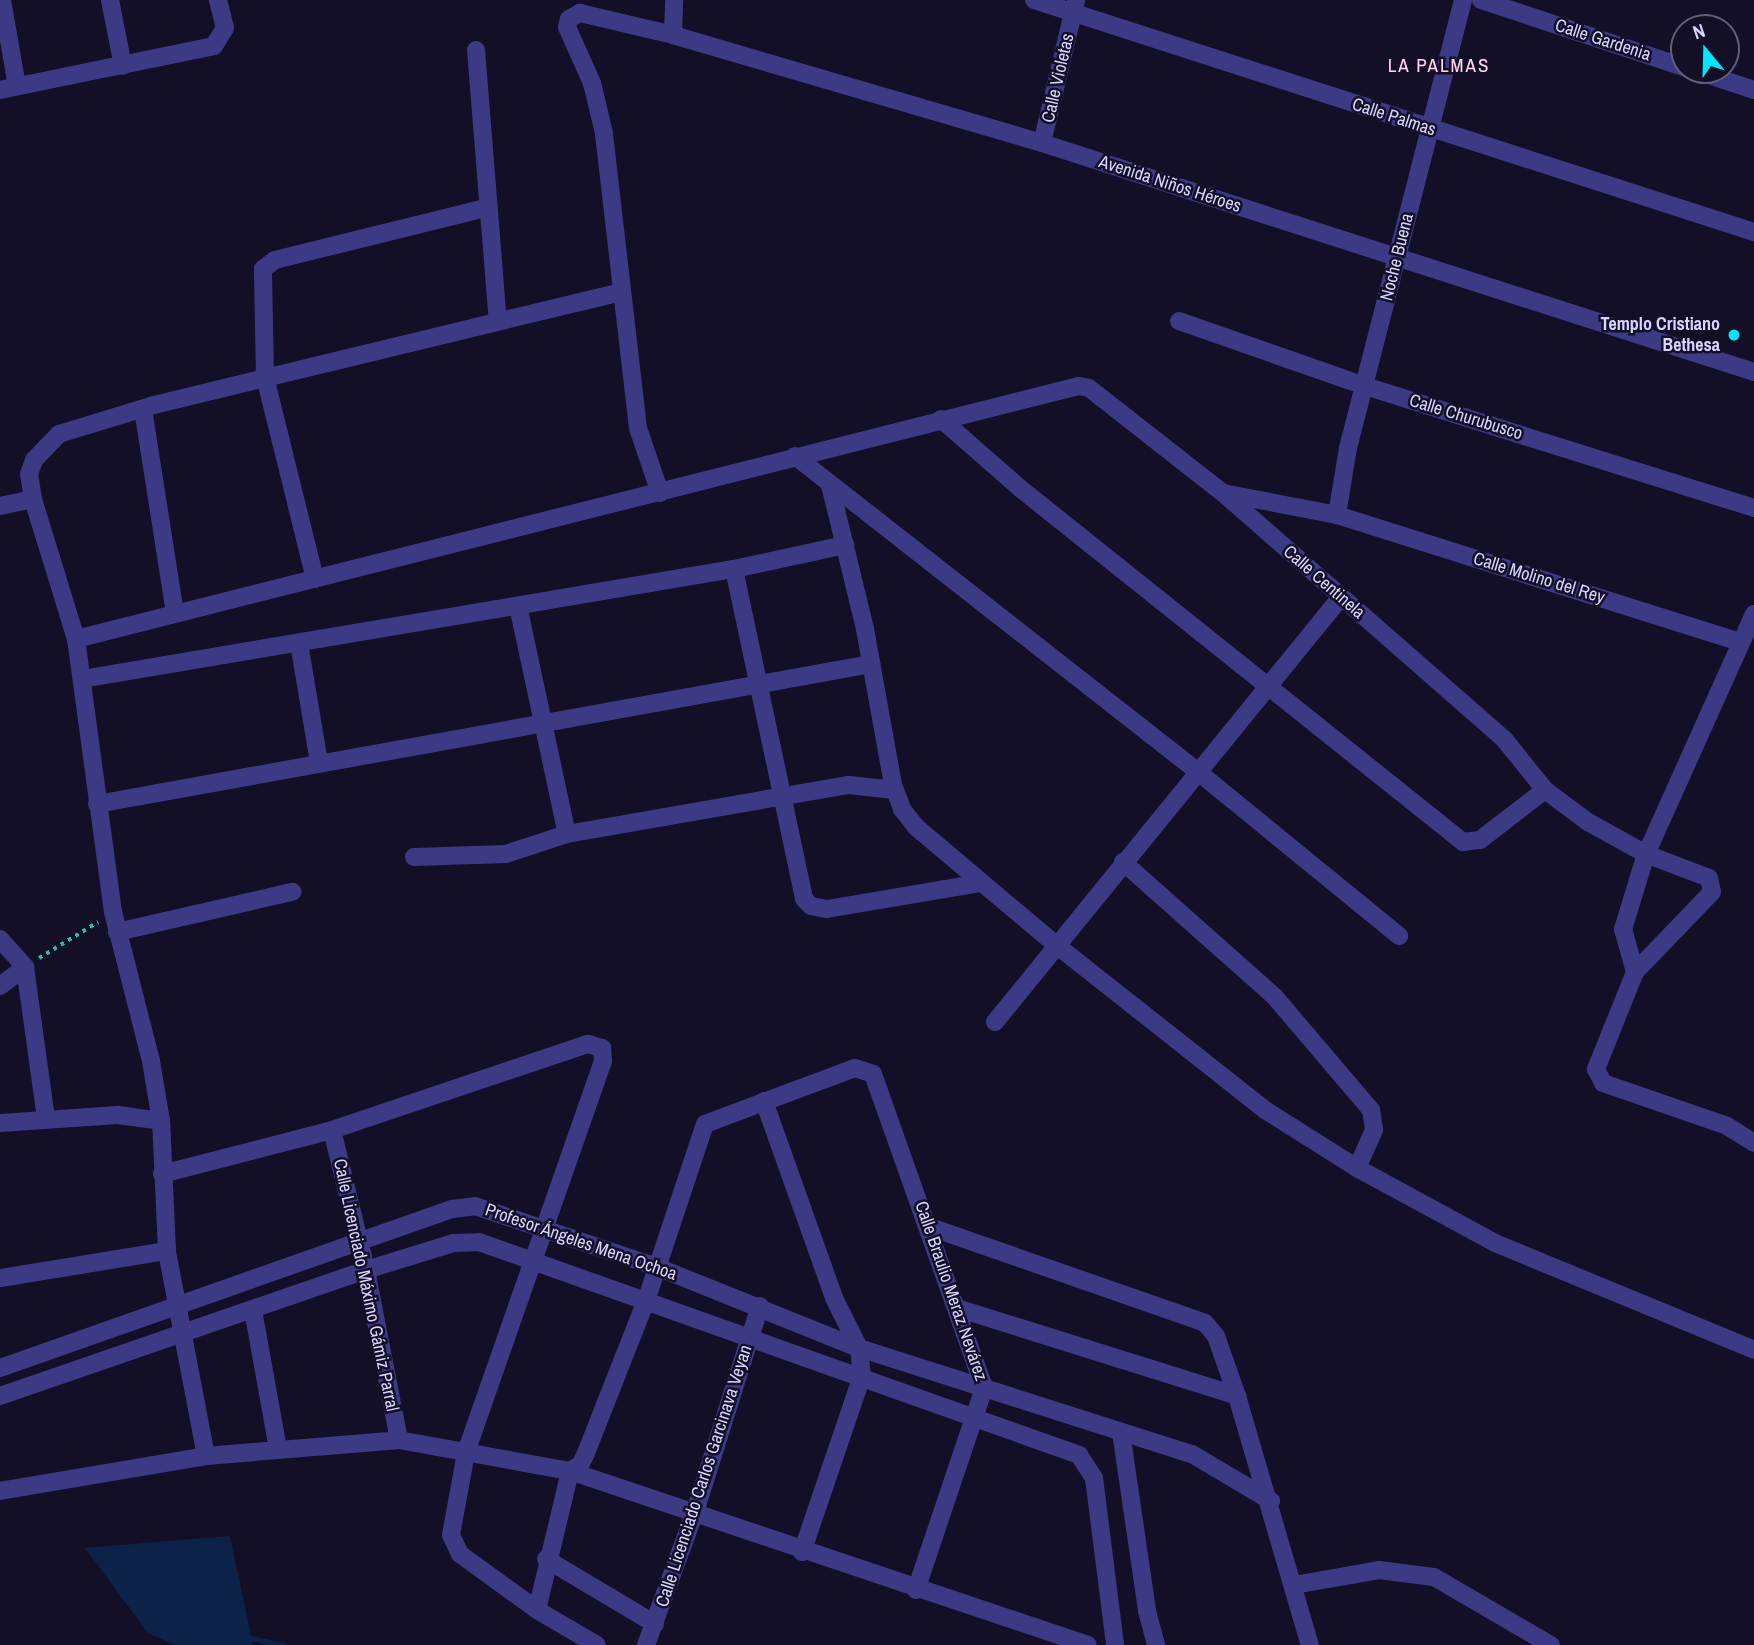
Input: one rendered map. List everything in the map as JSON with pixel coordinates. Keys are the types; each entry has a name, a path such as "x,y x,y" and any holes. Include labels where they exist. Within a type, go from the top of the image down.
{"street":[{"path":"2,0 9,88 122,66 220,41 225,28 218,0"},
{"path":"110,0 122,66"},
{"path":"673,34 674,0"},
{"name":"Calle Palmas","path":"1034,0 1074,6 1428,128 1754,232"},
{"name":"Noche Buena","path":"1337,515 1348,448 1463,0"},
{"name":"Calle Gardenia","path":"1481,0 1670,62"},
{"name":"Calle Violetas","path":"1042,143 1074,6"},
{"name":"Avenida Niños Héroes","path":"620,292 604,133 592,83 567,27 569,19 580,13 673,34 1042,143 1754,372"},
{"path":"476,50 498,321"},
{"path":"1736,84 1754,90"},
{"path":"315,579 265,377 263,269 275,260 489,207"},
{"path":"206,1456 167,1251 161,1121 151,1061 113,912 76,639 33,499 29,474 44,445 59,434 265,377 620,292 638,428 660,493"},
{"name":"Calle Churubusco","path":"1179,321 1365,386 1754,508"},
{"name":"Calle Centinela","path":"941,419 1066,387 1089,388 1223,493 1511,746 1545,790 1588,822 1646,853 1709,878 1712,892 1635,972"},
{"path":"143,409 174,614"},
{"path":"76,639 660,493 941,419 1021,489 1270,685 1463,842 1480,841 1545,790"},
{"path":"795,456 1197,771 1399,936"},
{"path":"830,485 871,664 895,790 909,819 1055,944 1265,1110 1357,1168 1496,1243 1754,1350"},
{"name":"Calle Molino del Rey","path":"1223,493 1337,515 1741,642"},
{"path":"0,506 33,499"},
{"path":"82,679 734,569 845,545"},
{"path":"734,569 800,890 811,906 827,909 981,883"},
{"path":"995,1022 1055,944 1341,597"},
{"path":"518,606 567,834"},
{"path":"1754,614 1646,853 1623,929 1635,972 1596,1069 1603,1083 1727,1126 1754,1143"},
{"path":"299,643 319,763"},
{"path":"97,804 871,664"},
{"path":"414,857 506,854 567,834 849,785 895,790"},
{"path":"1123,862 1274,996 1371,1110 1374,1130 1357,1168"},
{"path":"117,932 292,892"},
{"path":"0,939 25,967 46,1118"},
{"path":"0,986 25,967"},
{"path":"162,1174 332,1130 588,1044 599,1045 603,1061 466,1453 451,1542 460,1554 537,1610 597,1645"},
{"name":"Calle Braulio Meraz Nevárez","path":"764,1101 855,1068 873,1073 930,1227 984,1388 977,1418 916,1590"},
{"path":"537,1610 546,1559 570,1471 580,1465 586,1453 647,1298 702,1131 712,1119 764,1101 834,1298 859,1348 862,1376 802,1552"},
{"path":"0,1123 118,1115 161,1121"},
{"name":"Calle Licenciado Máximo Gámiz Parral","path":"332,1130 366,1270 399,1440"},
{"name":"Profesor Ángeles Mena Ochoa","path":"0,1368 465,1206 546,1227 657,1267 760,1306 859,1348 1192,1454 1271,1501"},
{"path":"930,1227 1189,1314 1205,1323 1216,1336 1237,1396 1271,1501 1310,1645"},
{"name":"Profesor Ángeles Mena Ochoa","path":"0,1396 366,1270 471,1240 647,1298 1079,1455 1088,1465 1115,1616"},
{"path":"0,1278 167,1251"},
{"name":"Calle Licenciado Carlos Garcinava Veyan","path":"646,1645 695,1512 760,1306"},
{"path":"957,1308 1237,1396"},
{"path":"253,1310 278,1449"},
{"path":"1121,1433 1147,1611 1156,1645"},
{"path":"0,1490 206,1456 399,1440 570,1471 695,1512 802,1552 1088,1645"},
{"path":"546,1559 654,1623"},
{"path":"1294,1585 1378,1570 1434,1577 1551,1645"},
{"path":"1115,1645 1115,1616 1147,1611"}],"path":[{"path":"25,967 113,912"}],"water":[{"path":"230,1536 253,1645 175,1645 148,1633 85,1548"}],"waterway":[{"path":"246,1637 284,1645"}],"place":[{"name":"Templo Cristiano Bethesa","path":"1734,335"}],"district":[{"name":"LA PALMAS","path":"1439,66"}]}
